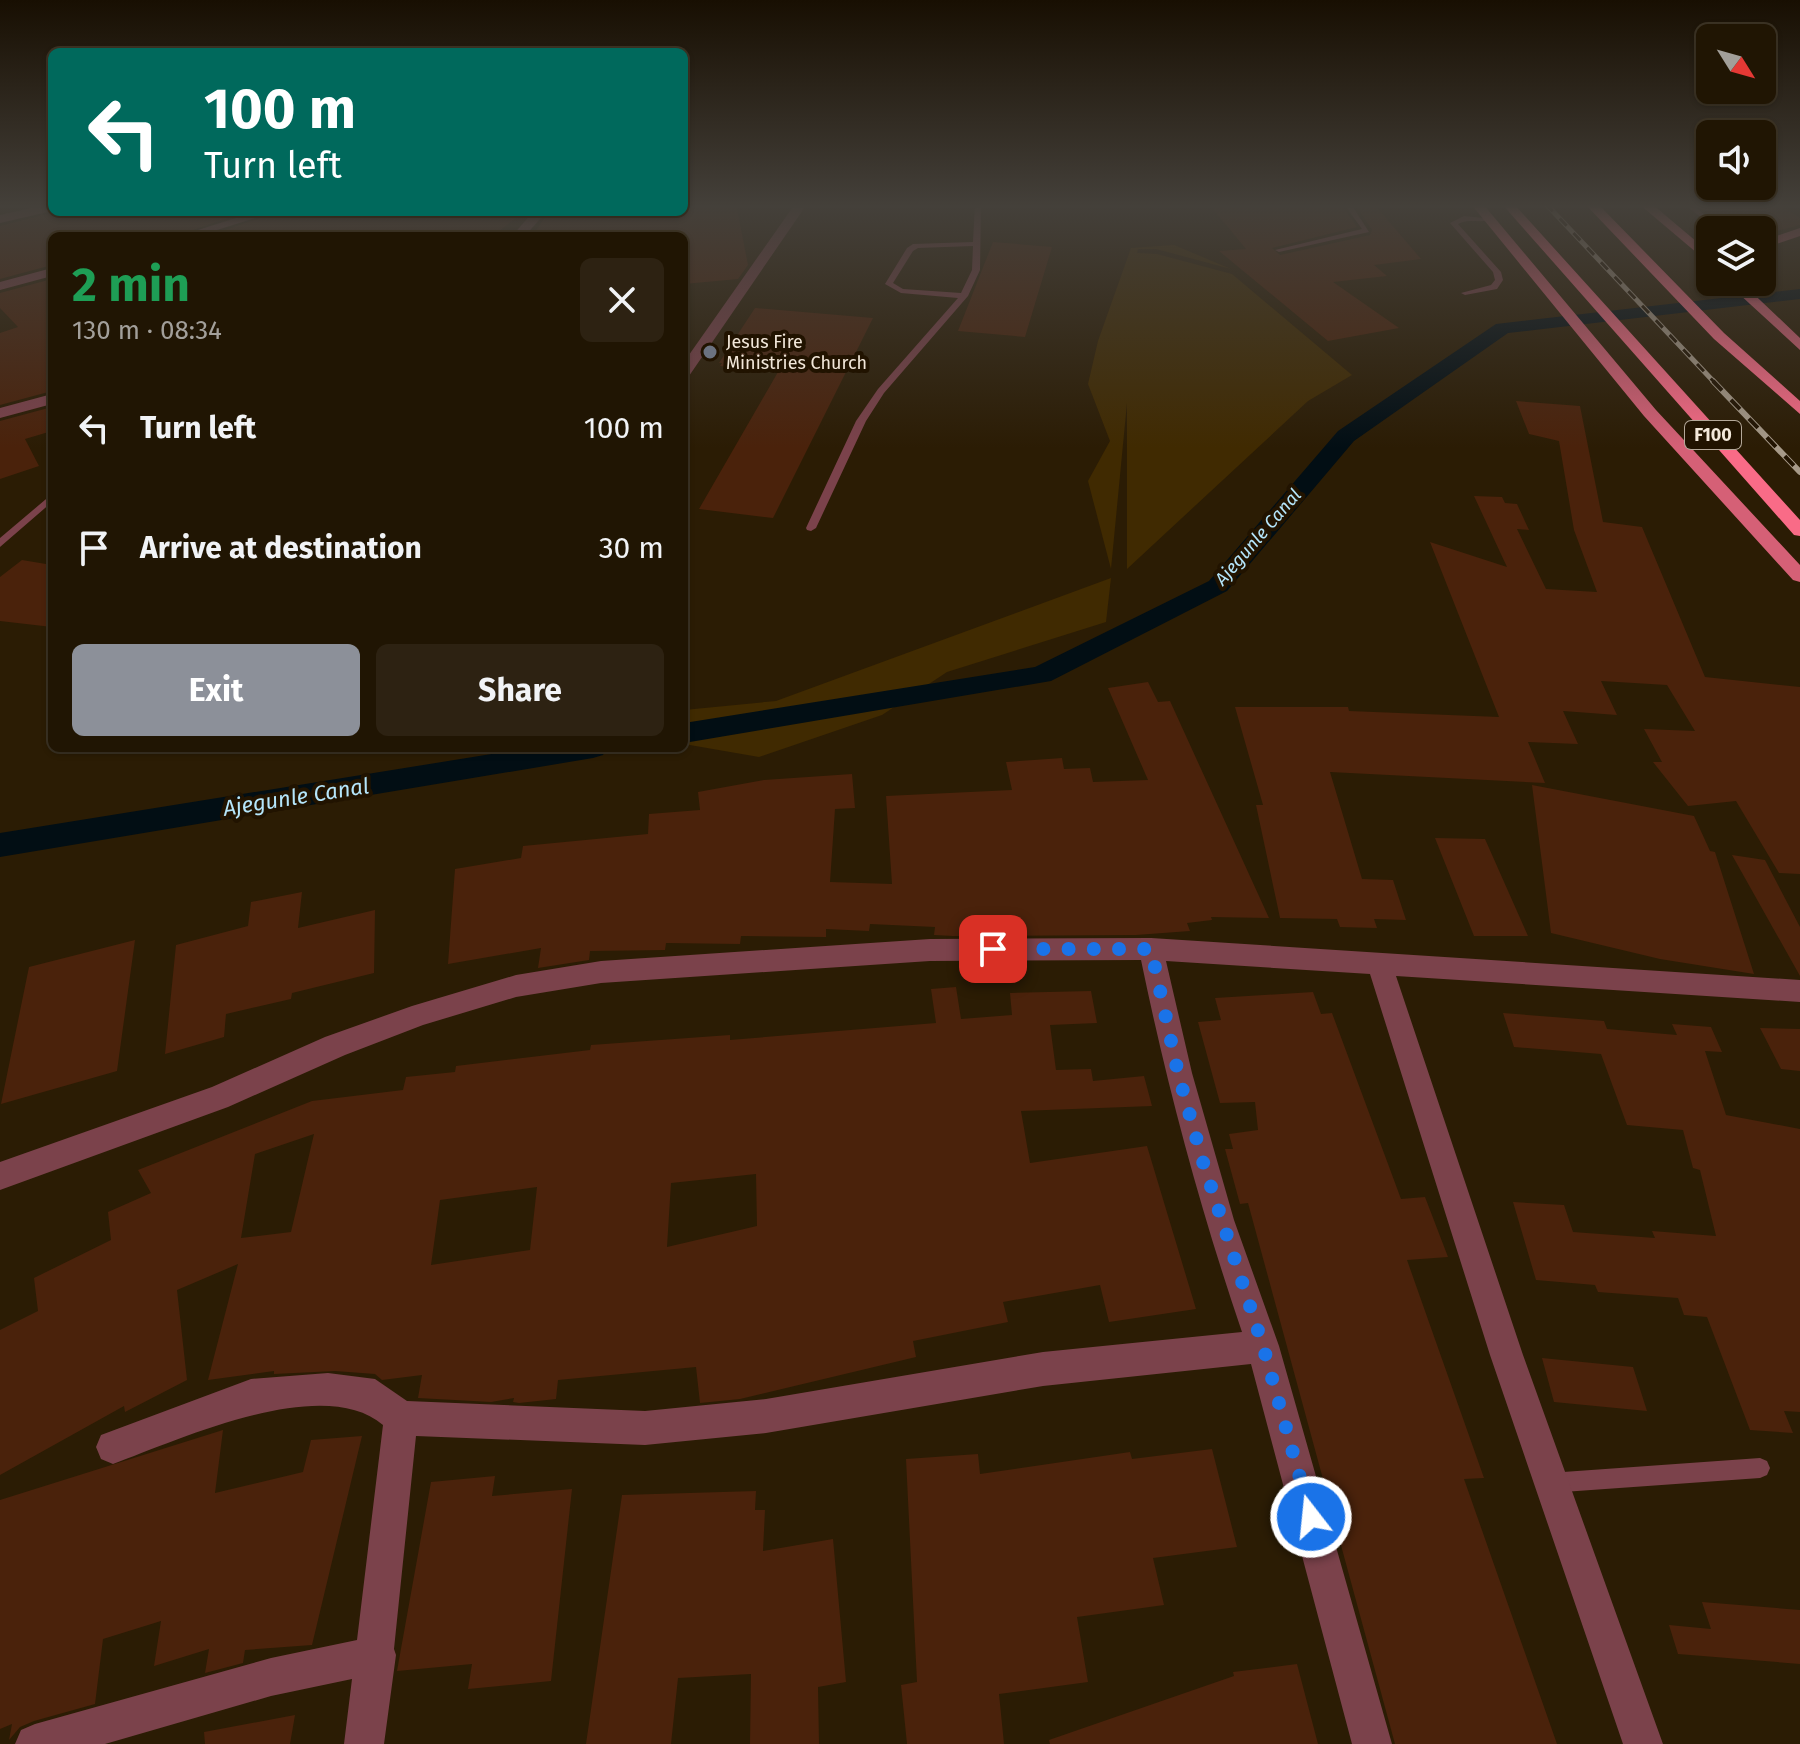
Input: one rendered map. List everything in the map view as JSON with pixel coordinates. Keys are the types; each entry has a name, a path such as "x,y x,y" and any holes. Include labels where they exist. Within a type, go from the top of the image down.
{"highway":[{"name":"F100","path":"1581,285 1626,340 1800,531"},
{"path":"1669,285 1800,409"}],"main road":[{"path":"1545,285 1612,367 1800,576"},
{"path":"1748,296 1800,346"}],"street":[{"path":"688,367 744,285"},
{"path":"688,339 708,337"},
{"path":"0,413 48,400"},
{"path":"1151,949 1178,1073 1215,1206 1263,1346 1372,1744"},
{"path":"0,1176 218,1098 335,1046 516,986 601,972 930,950 1151,949 1800,991"},
{"path":"1379,963 1486,1304 1643,1744"},
{"path":"113,1447 251,1396 328,1390 375,1396 401,1418 645,1428 766,1416 1043,1369 1263,1346"},
{"path":"364,1744 377,1655 401,1418"},
{"path":"35,1744 271,1677 377,1655"}],"lane":[{"path":"891,285 901,291 964,296"},
{"path":"811,528 868,411 964,296 969,285"},
{"path":"1465,293 1495,285"},
{"path":"0,544 48,501"},
{"path":"1548,1483 1760,1468"}],"shaded area":[{"path":"1118,285 1246,285 1352,375 1308,401 1127,569 1127,403 1111,569 1088,481 1110,441 1088,384 1098,341"},
{"path":"1111,578 1106,622 947,672 882,715 759,757 688,745 688,710 776,701"}],"building":[{"path":"28,285 48,285 48,392 0,405 0,333 18,327 0,308 0,293"},
{"path":"976,285 1040,285 1025,337 958,331"},
{"path":"1261,285 1338,285 1399,328 1328,341"},
{"path":"755,308 873,318 773,518 699,509 778,372 720,366 722,363 719,363"},
{"path":"1516,401 1580,406 1603,522 1642,527 1705,677 1800,687 1800,874 1779,873 1736,801 1688,806 1653,762 1662,762 1644,729 1695,731 1667,685 1601,681 1617,715 1563,711 1578,744 1528,742 1545,783 1330,772 1362,879 1393,880 1406,920 1374,919 1377,928 1340,927 1337,919 1280,918 1256,805 1263,805 1235,707 1348,707 1349,711 1499,717 1430,542 1507,567 1474,496 1502,497 1505,503 1517,504 1529,530 1517,529 1546,589 1597,592 1574,530 1559,441 1529,434"},
{"path":"48,408 48,432 25,439 39,466 0,479 0,421"},
{"path":"22,560 48,564 48,627 0,621 0,577"},
{"path":"1148,682 1158,702 1170,701 1269,918 1211,917 1212,920 1187,923 1190,931 1136,935 953,936 934,935 935,927 870,924 869,931 826,929 826,937 741,936 740,944 666,943 665,950 590,951 589,960 538,968 541,948 448,964 455,869 521,858 523,846 648,834 649,814 700,810 698,792 764,780 852,774 855,808 835,809 830,882 892,884 886,796 1012,790 1006,762 1062,758 1064,769 1090,768 1093,782 1148,780 1108,688"},
{"path":"1532,785 1694,816 1710,851 1715,852 1754,974 1660,959 1551,933"},
{"path":"1435,838 1485,839 1528,936 1474,936"},
{"path":"1732,855 1765,860 1800,927 1800,976"},
{"path":"302,892 298,928 375,910 374,973 292,993 291,999 226,1014 224,1037 165,1054 176,945 248,926 251,902"},
{"path":"135,940 117,1071 1,1104 29,967"},
{"path":"956,987 961,1019 1012,1015 1010,993 1091,991 1097,1023 1050,1025 1056,1070 1091,1069 1093,1081 1144,1076 1152,1106 1021,1111 1030,1163 1147,1146 1196,1309 1109,1322 1100,1285 1003,1302 1008,1322 913,1341 916,1357 740,1399 700,1403 696,1367 558,1380 556,1399 519,1403 513,1402 514,1398 491,1402 418,1398 422,1375 382,1380 375,1374 335,1371 274,1374 274,1371 208,1380 238,1264 177,1290 187,1380 125,1412 124,1406 0,1475 0,1330 38,1311 34,1278 111,1240 108,1212 151,1193 138,1170 312,1101 403,1090 406,1077 455,1072 456,1066 590,1050 591,1045 730,1035 730,1040 936,1023 931,989","holes":["314,1134 291,1232 241,1238 255,1154","756,1174 757,1226 667,1247 671,1183","537,1187 530,1250 431,1265 440,1200"]},
{"path":"1313,992 1321,1014 1332,1013 1401,1199 1425,1197 1448,1257 1407,1260 1484,1478 1464,1479 1557,1744 1395,1744 1248,1203 1240,1204 1225,1149 1233,1149 1229,1134 1258,1130 1255,1102 1220,1103 1198,1022 1221,1020 1215,998"},
{"path":"1503,1013 1604,1021 1607,1029 1677,1035 1672,1024 1711,1027 1722,1052 1705,1051 1726,1115 1800,1129 1800,1412 1784,1411 1793,1433 1750,1430 1707,1317 1684,1315 1678,1298 1598,1292 1595,1285 1536,1280 1513,1202 1564,1205 1573,1232 1655,1238 1652,1231 1716,1236 1700,1170 1693,1168 1683,1130 1627,1125 1601,1054 1514,1047"},
{"path":"1760,1028 1800,1029 1800,1071 1781,1069"},
{"path":"1542,1358 1633,1367 1647,1411 1554,1402"},
{"path":"223,1430 215,1493 303,1472 311,1440 362,1436 312,1645 245,1650 243,1663 205,1673 209,1649 154,1666 161,1621 103,1639 95,1704 34,1721 20,1727 9,1740 12,1724 0,1729 0,1500"},
{"path":"1212,1449 1237,1547 1153,1558 1164,1605 1077,1617 1088,1682 999,1694 1004,1744 907,1744 901,1685 917,1682 906,1459 978,1454 980,1474 1130,1452 1132,1459"},
{"path":"495,1476 492,1496 572,1489 551,1681 468,1689 472,1664 397,1671 431,1482"},
{"path":"756,1491 755,1510 765,1510 763,1551 833,1539 846,1682 818,1687 819,1744 750,1744 751,1674 678,1678 671,1744 586,1744 622,1495"},
{"path":"1702,1602 1800,1610 1800,1664 1678,1654 1669,1625 1711,1629"},
{"path":"1297,1664 1318,1744 1050,1744 1049,1740 1234,1676 1233,1672"},
{"path":"295,1715 290,1744 205,1744 204,1732"}],"waterway":[{"name":"Ajegunle Canal","path":"688,732 1041,675 1218,586 1346,436 1503,328 1800,294"},
{"name":"Ajegunle Canal","path":"0,845 569,752"}],"railway":[{"path":"1623,285 1715,383"},
{"path":"1713,381 1800,472"}],"place":[{"name":"Jesus Fire Ministries Church","path":"710,352"}],"route":[{"path":"993,949 1151,949 1178,1073 1219,1220 1263,1346 1311,1517"}]}
